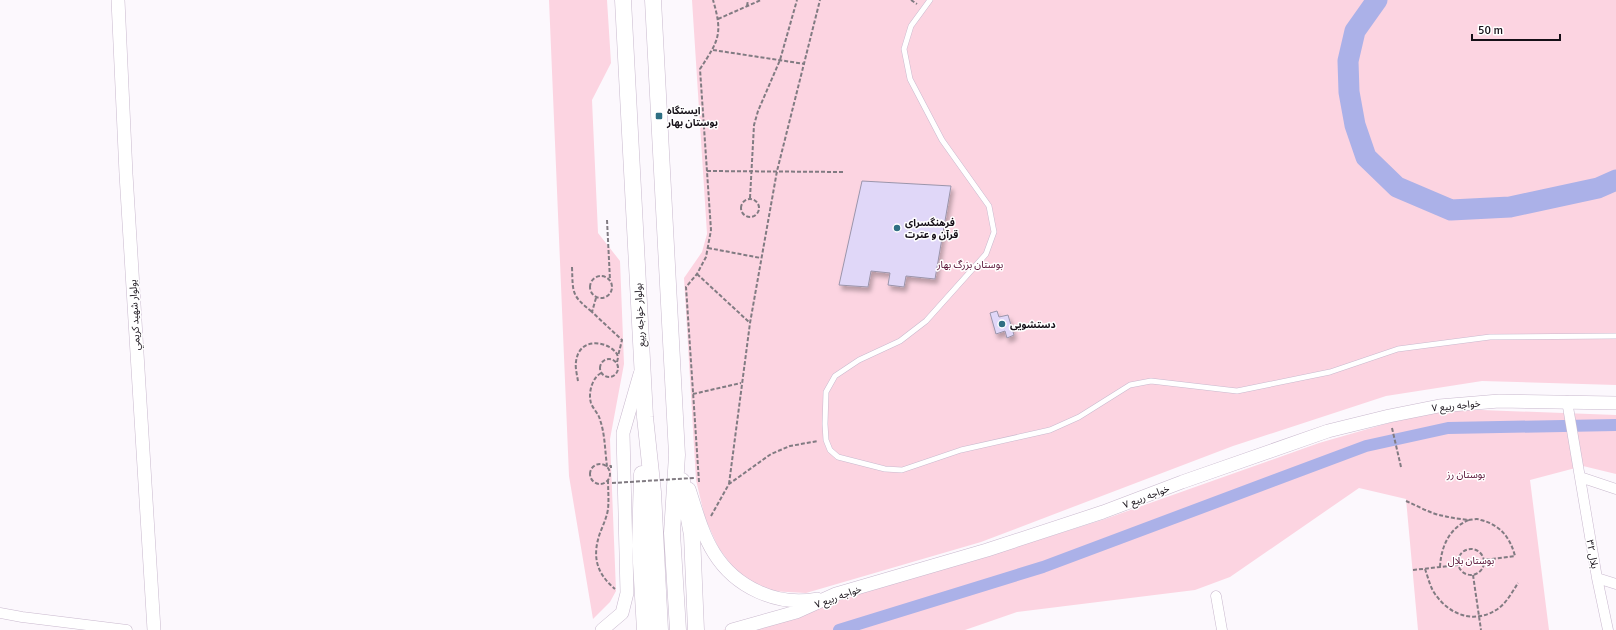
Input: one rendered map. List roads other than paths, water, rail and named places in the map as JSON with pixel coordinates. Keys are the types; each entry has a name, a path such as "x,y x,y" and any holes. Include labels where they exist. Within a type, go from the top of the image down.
{"main road":[{"name":"بولوار خواجه ربیع","path":"623,0 642,368 645,417 653,492 660,630"},
{"path":"653,0 677,455 672,533 678,630"},
{"path":"645,417 640,546 645,630"},
{"path":"677,455 692,535 696,630"}],"street":[{"name":"بولوار شهيد كريمي","path":"118,0 127,189 154,630"},
{"path":"602,630 622,612 627,593 622,433 642,368"},
{"name":"خواجه ربیع ۷","path":"732,630 796,612 836,594 987,550 1096,515 1328,431 1389,416 1439,406 1500,401 1568,406 1616,403"},
{"name":"بلال ۳۲","path":"1568,406 1597,578 1608,630"},
{"path":"677,455 708,541 714,552 729,572 750,587 773,597 792,600 811,600 836,594"},
{"path":"1580,477 1616,489"},
{"path":"1597,578 1616,584"},
{"path":"1216,596 1222,630"},
{"path":"0,613 127,630"}],"lane":[{"path":"930,0 911,26 904,49 910,79 942,140 989,206 994,232 986,254 926,321 900,341 860,360 835,376 826,392 825,424 826,440 830,450 838,457 885,469 902,470 961,450 1050,430 1079,417 1130,385 1151,381 1237,391 1330,372 1398,349 1490,337 1616,336"}],"waterway":[{"path":"1377,0 1355,31 1348,61 1349,92 1355,125 1366,157 1397,187 1451,210 1510,207 1598,188 1616,180"},
{"path":"839,630 1043,567 1366,446 1448,428 1616,425"}],"place":[{"name":"ایستگاه بوستان بهار","path":"659,116"},
{"name":"فرهنگسرای قرآن و عترت","path":"897,228"},
{"name":"دستشویی","path":"1002,324"}],"park label":[{"name":"بوستان بزرگ بهار","path":"970,264"},
{"name":"بوستان رز","path":"1466,474"},
{"name":"بوستان بلال","path":"1471,560"}]}
